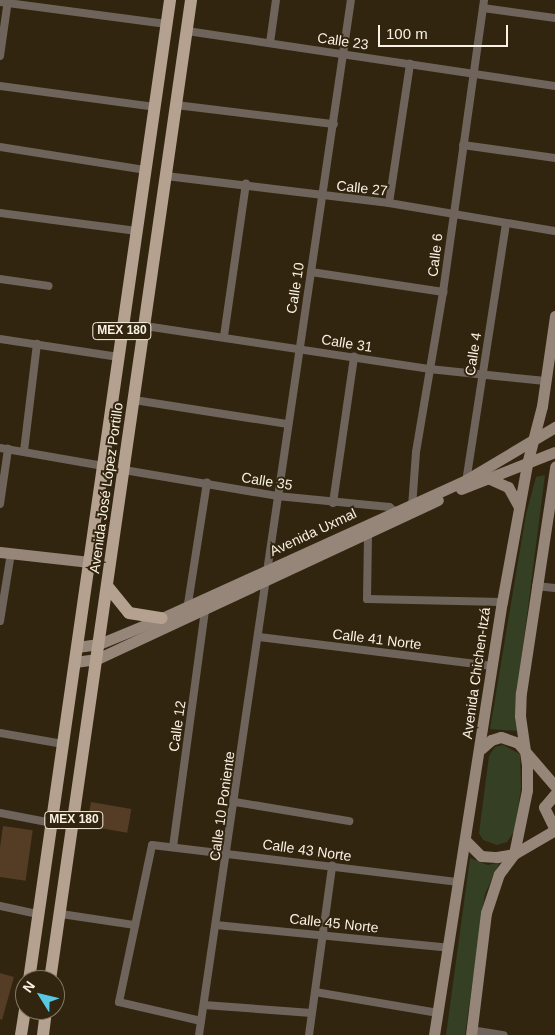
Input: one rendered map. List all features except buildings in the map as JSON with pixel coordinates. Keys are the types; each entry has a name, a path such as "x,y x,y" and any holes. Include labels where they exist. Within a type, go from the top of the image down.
{"main road":[{"name":"Avenida José López Portillo","path":"30,970 170,0"},
{"name":"Avenida José López Portillo","path":"52,970 191,0"},
{"name":"Avenida Chichen-Itzá","path":"434,1035 481,750 502,602 527,464 545,381 555,316"},
{"name":"Avenida Uxmal","path":"75,662 97,659 187,611 466,484 555,427"},
{"name":"Avenida Uxmal","path":"466,484 490,479 555,452"},
{"path":"514,854 527,790 525,748 520,716 521,693 555,467"},
{"path":"490,479 508,487 519,507"},
{"name":"Avenida Uxmal","path":"77,647 99,644 162,618 187,611 205,609 266,575 368,536 398,515"},
{"path":"6,552 89,562"},
{"path":"108,587 129,613 162,618"},
{"path":"481,750 491,740 501,737 525,748 534,763 555,786"},
{"path":"471,1033 486,913 499,874 514,854 555,830 544,807 555,794"},
{"path":"466,841 481,856 514,854"},
{"path":"37,970 38,919"},
{"path":"22,1035 24,1020"},
{"path":"43,1035 45,1020"}],"street":[{"path":"270,43 276,0"},
{"name":"Calle 10","path":"266,575 298,348 334,124 351,0"},
{"path":"0,56 5,1 166,24"},
{"path":"484,4 555,18"},
{"name":"Calle 6","path":"412,508 429,369 443,292 452,214 484,4"},
{"name":"Calle 23","path":"187,30 555,86"},
{"path":"389,203 410,64"},
{"path":"0,86 155,107"},
{"path":"176,105 334,124"},
{"path":"463,145 555,158"},
{"path":"0,147 146,170"},
{"name":"Calle 27","path":"166,176 246,184 321,196 389,203 506,225 555,232"},
{"path":"224,336 246,184"},
{"path":"0,213 137,231"},
{"name":"Calle 4","path":"466,484 506,225"},
{"path":"311,272 443,292"},
{"path":"0,279 49,286"},
{"name":"Calle 31","path":"145,326 224,336 429,369 482,376 545,381"},
{"path":"0,338 119,357"},
{"path":"24,451 37,344"},
{"path":"333,503 354,357"},
{"path":"134,400 288,424"},
{"path":"0,504 4,448 103,466"},
{"name":"Calle 35","path":"124,470 398,515"},
{"path":"187,611 207,483"},
{"path":"368,536 367,599 502,602"},
{"path":"0,621 6,552"},
{"name":"Calle 10 Poniente","path":"199,1035 228,852 266,575"},
{"path":"536,586 555,588"},
{"name":"Calle 12","path":"173,847 205,609"},
{"name":"Calle 41 Norte","path":"259,637 492,666"},
{"path":"0,733 63,744"},
{"path":"235,802 349,821"},
{"path":"0,812 52,822"},
{"name":"Calle 43 Norte","path":"135,924 152,845 228,852 459,882"},
{"path":"309,1035 332,866"},
{"path":"0,906 38,919"},
{"path":"61,914 135,924 119,1002 201,1022"},
{"name":"Calle 45 Norte","path":"216,925 323,934 449,948"},
{"path":"315,992 438,1013"},
{"path":"204,1005 312,1013"},
{"path":"471,1033 504,1035"}],"green space":[{"path":"545,475 519,678 517,731 490,729 526,514 536,477"},
{"path":"503,745 520,754 521,788 515,830 507,842 497,845 483,840 479,833 489,756 495,747"},
{"path":"470,858 488,865 500,862 485,894 465,1035 446,1035"}]}
